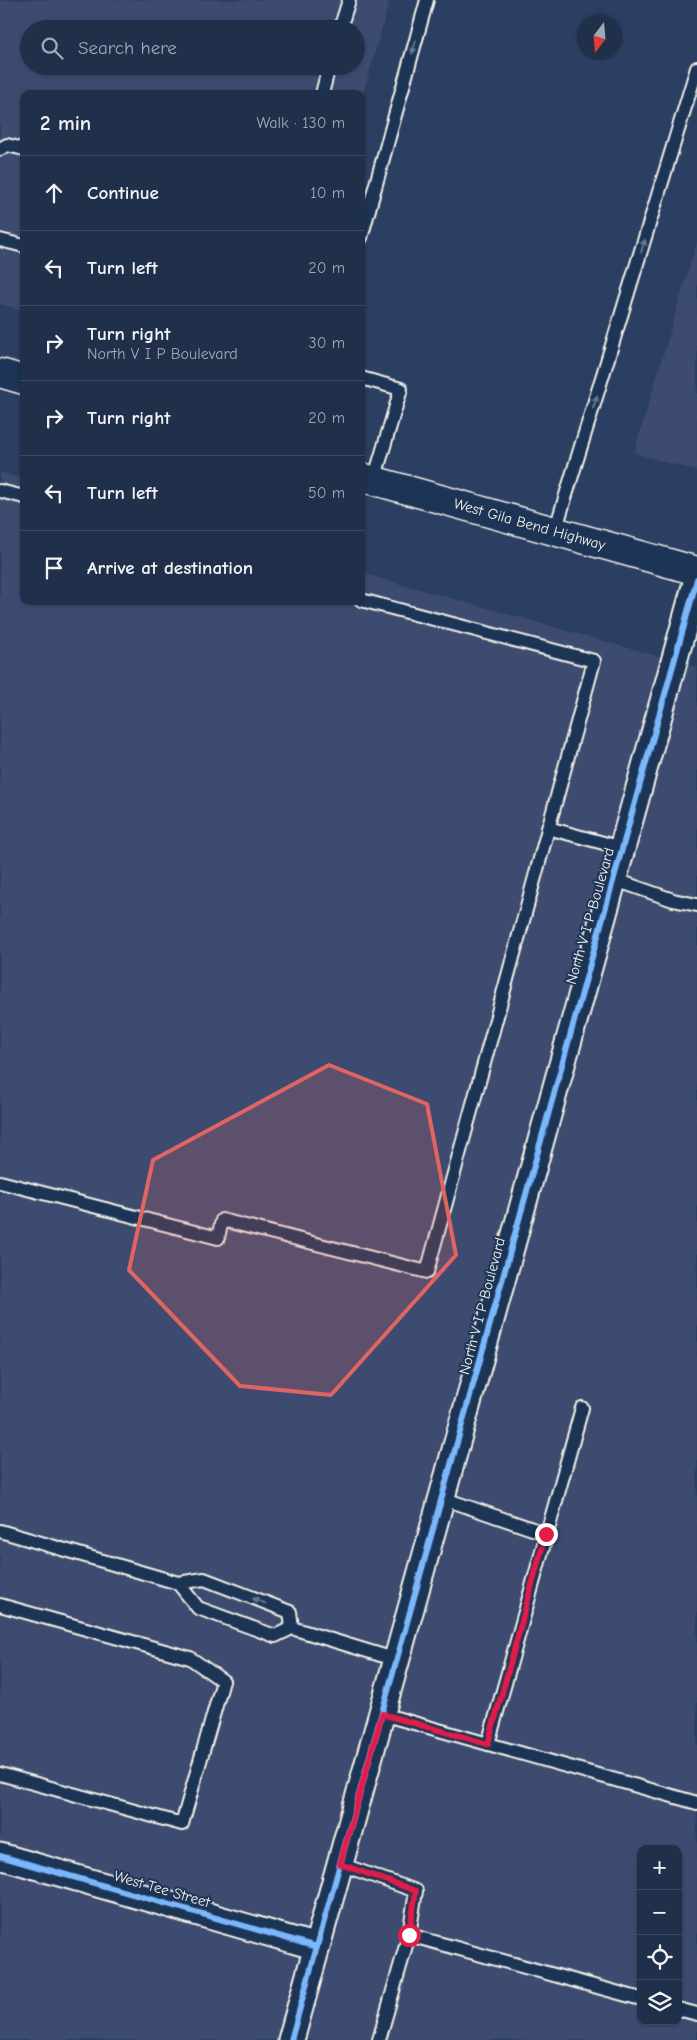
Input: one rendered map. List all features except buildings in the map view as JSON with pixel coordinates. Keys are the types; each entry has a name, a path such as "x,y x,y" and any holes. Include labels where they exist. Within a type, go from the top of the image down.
{"main road":[{"path":"0,373 20,379"},
{"name":"West Gila Bend Highway","path":"368,478 697,571"}],"street":[{"name":"North V I P Boulevard","path":"291,2040 697,579"},
{"name":"West Tee Street","path":"0,1856 317,1947"}],"lane":[{"path":"343,20 349,0"},
{"path":"365,224 428,0"},
{"path":"555,531 697,68"},
{"path":"323,90 327,75"},
{"path":"0,149 7,145 20,148"},
{"path":"0,240 20,245"},
{"path":"365,379 401,389 368,478"},
{"path":"0,491 20,497"},
{"path":"0,1182 218,1238 222,1220 426,1272 594,661 365,601"},
{"path":"548,828 622,848"},
{"path":"613,879 673,900 697,904"},
{"path":"488,1744 582,1408"},
{"path":"442,1498 546,1534"},
{"path":"0,1531 178,1583 204,1579 290,1612 292,1628"},
{"path":"178,1583 198,1608 275,1636 292,1628 397,1660"},
{"path":"0,1605 190,1658 223,1681 182,1824 0,1774"},
{"path":"382,1714 697,1803"},
{"path":"340,1864 416,1891 409,1935 379,2040"},
{"path":"409,1935 637,1997"},
{"path":"682,2010 697,2014"}],"highlighted area":[{"path":"329,1065 427,1104 456,1255 331,1395 240,1386 129,1270 153,1160"}],"shaded area":[{"path":"0,0 390,0 364,90 20,90 20,310 0,304"},
{"path":"697,241 697,471 634,453"},
{"path":"0,472 20,478 20,605 365,605 365,574 697,667 697,2040 0,2040"}],"cycle path":[{"path":"291,2040 697,579"},
{"path":"0,1856 317,1947"}],"route":[{"path":"409,1935 416,1891 340,1864 382,1714 488,1744 546,1534"}]}
